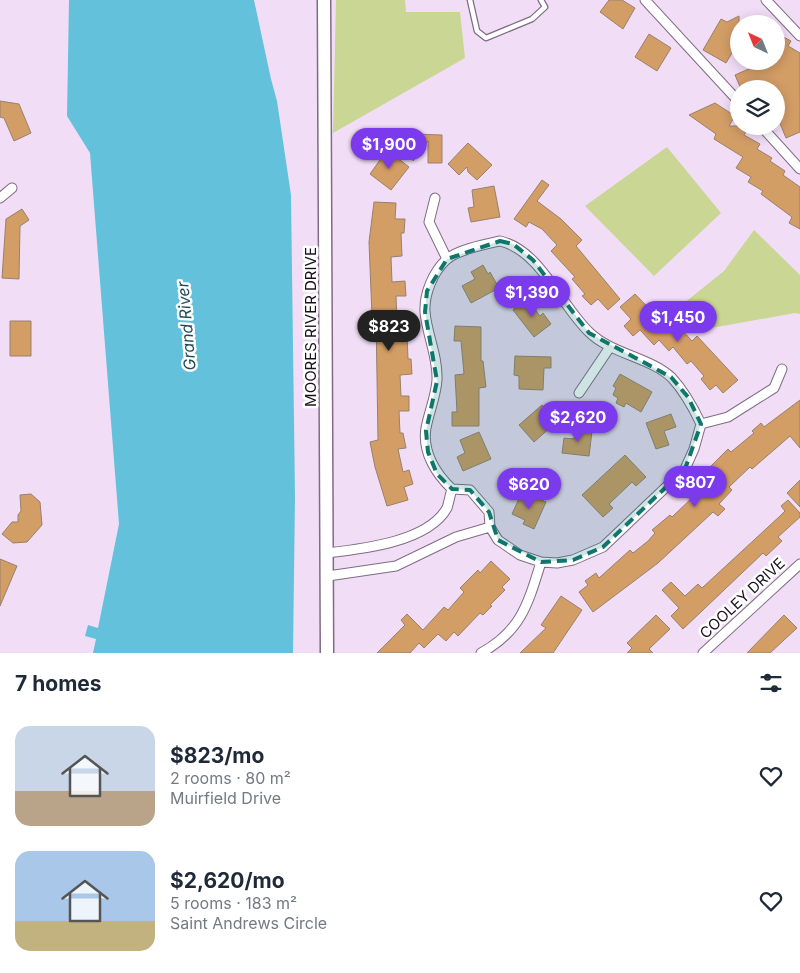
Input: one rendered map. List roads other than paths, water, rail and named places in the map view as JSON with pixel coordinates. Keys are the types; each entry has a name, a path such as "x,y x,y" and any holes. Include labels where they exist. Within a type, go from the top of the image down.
{"street":[{"name":"MOORES RIVER DRIVE","path":"324,0 327,653"},
{"path":"645,0 730,92"},
{"path":"766,0 800,36"},
{"path":"769,135 800,169"},
{"path":"0,198 12,188"},
{"path":"435,198 429,222 447,258"},
{"path":"500,241 513,244 533,260 558,296 589,333 610,347 671,377 688,398 701,424 694,449 685,469 603,547 573,560 557,563 541,562 520,555 498,540 490,526 489,512 470,490 452,489 437,474 428,452 426,431 437,381 436,359 425,312 427,291 447,258 480,245 500,241"},
{"path":"579,393 610,347"},
{"path":"701,424 728,417 774,388 782,369"},
{"path":"327,553 389,544 430,525 446,508 452,489"},
{"path":"328,576 396,566 456,537 490,526"},
{"path":"481,653 496,645 518,624 528,605 541,562"},
{"name":"COOLEY DRIVE","path":"703,653 800,564"}],"lane":[{"path":"470,0 477,31 486,38 532,19 545,7 541,0"}],"water":[{"name":"Grand River","path":"69,0 254,0 277,101 291,195 295,497 293,653 93,653 96,639 85,636 88,625 98,628 119,524 90,153 67,116"}]}
